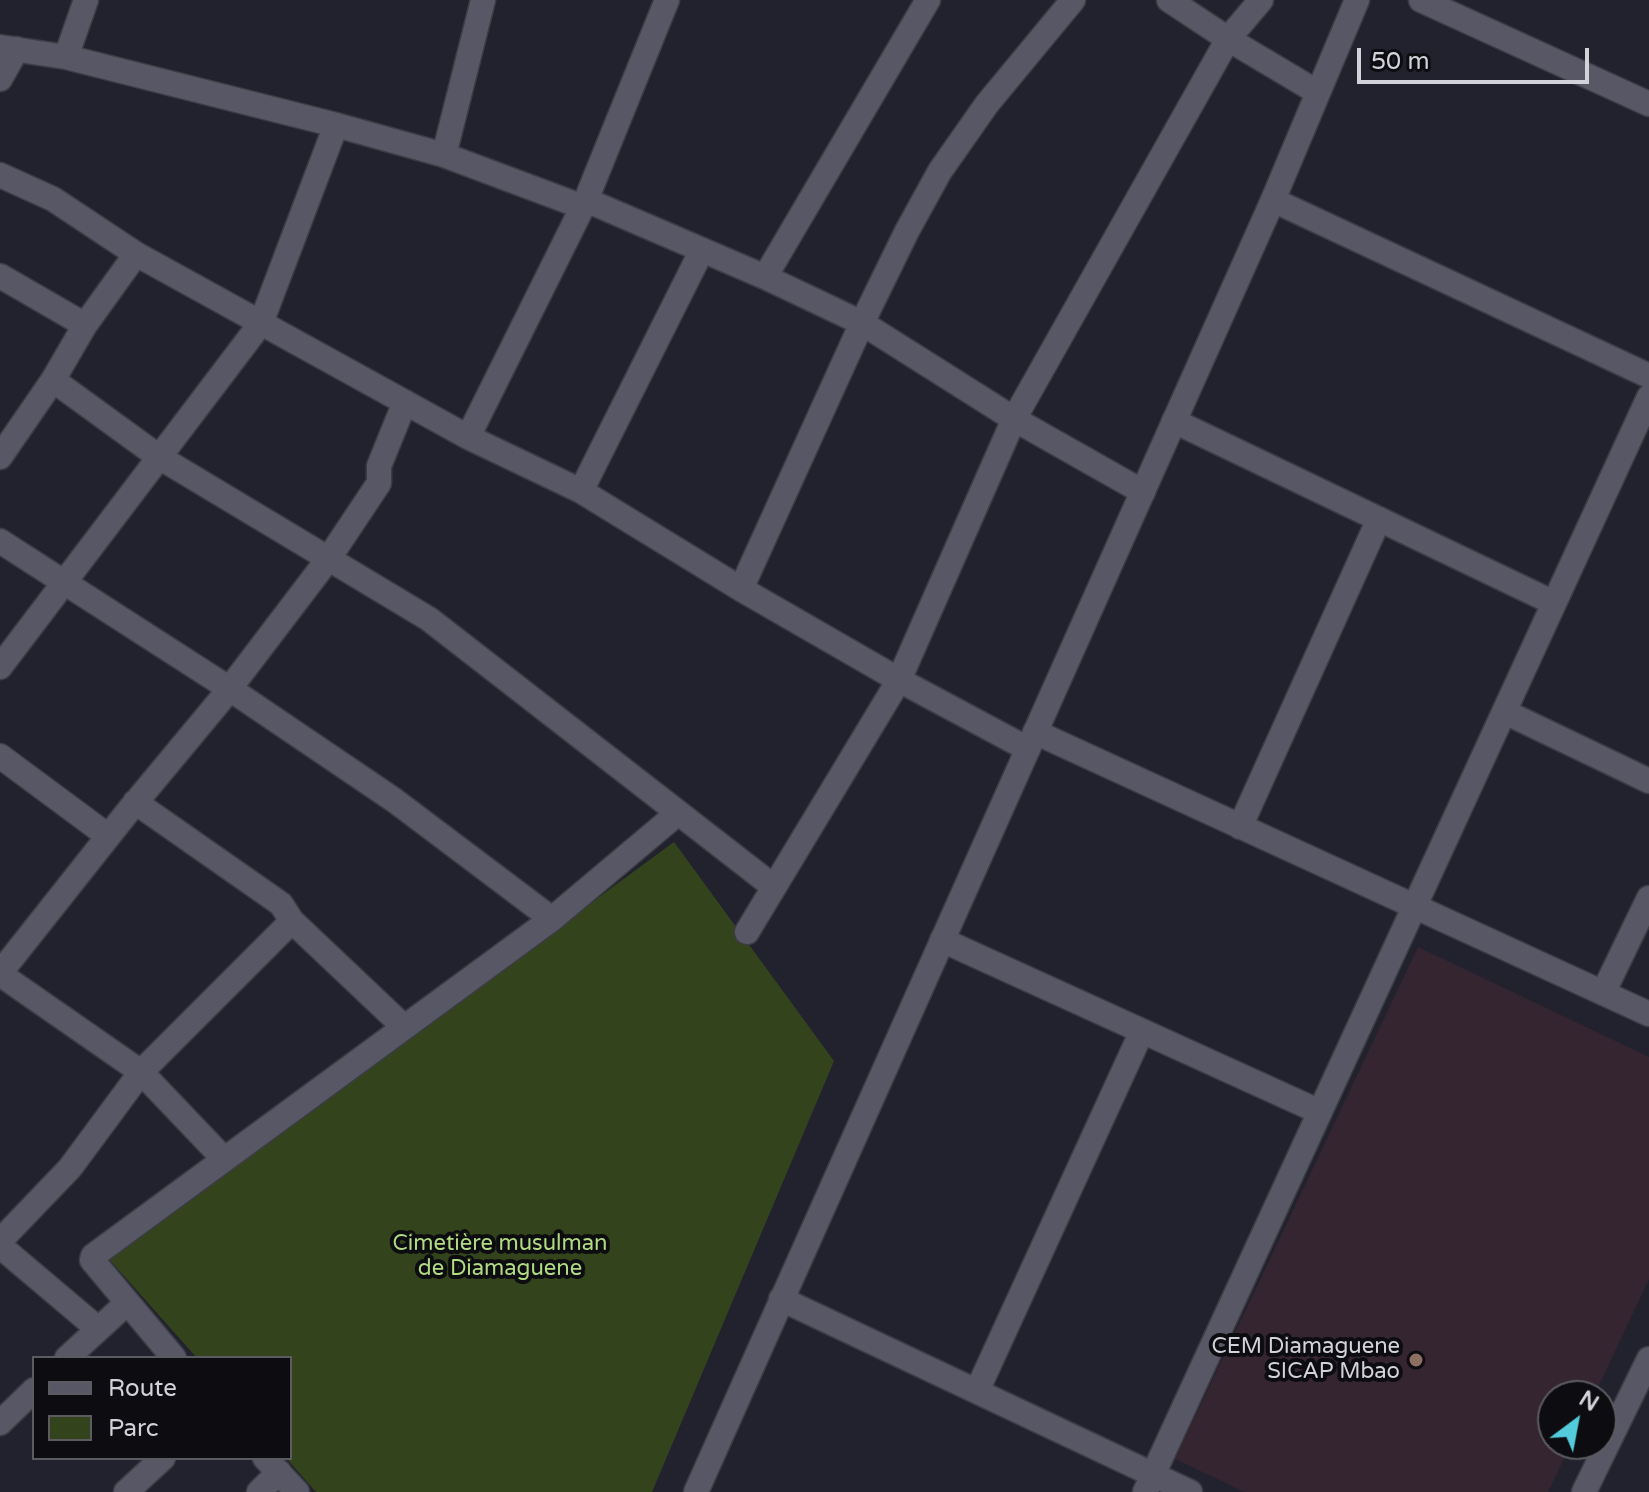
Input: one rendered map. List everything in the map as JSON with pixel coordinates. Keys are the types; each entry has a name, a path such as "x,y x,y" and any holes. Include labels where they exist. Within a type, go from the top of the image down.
{"street":[{"path":"66,57 86,0"},
{"path":"444,155 483,0"},
{"path":"468,437 584,204 667,0"},
{"path":"765,277 928,0"},
{"path":"741,589 862,323 940,171 987,104 1073,0"},
{"path":"1169,0 1317,92"},
{"path":"747,932 899,680 1014,419 1228,39 1261,0"},
{"path":"699,1491 781,1299 1273,200 1357,0"},
{"path":"1421,0 1649,104"},
{"path":"0,79 8,48 66,57 444,155 584,204 702,250 862,323 1014,419 1143,492"},
{"path":"0,667 261,323 336,125"},
{"path":"0,175 53,199 136,254 468,437 581,491 741,589 899,680 1032,740 1240,827 1649,1014"},
{"path":"1273,200 1649,376"},
{"path":"581,491 702,250"},
{"path":"0,457 53,380 85,325 136,254"},
{"path":"0,276 85,325"},
{"path":"53,380 159,457 429,619 774,887"},
{"path":"1149,1483 1649,397"},
{"path":"224,1159 141,1072 0,974 135,802 230,689 329,558 379,483 379,466 405,402"},
{"path":"1174,421 1554,603"},
{"path":"1240,827 1379,519"},
{"path":"0,541 230,689 394,800 552,919"},
{"path":"1505,712 1649,781"},
{"path":"0,756 108,836"},
{"path":"135,802 281,904 292,921 404,1027"},
{"path":"172,1356 92,1260 93,1256 552,919 678,813"},
{"path":"1603,993 1649,898"},
{"path":"97,1328 0,1244 70,1168 141,1072 292,921"},
{"path":"942,940 1320,1112"},
{"path":"977,1391 1142,1031"},
{"path":"781,1299 977,1391 1149,1483 1190,1492"},
{"path":"69,1356 127,1303"},
{"path":"1584,1492 1649,1359"},
{"path":"0,1423 32,1392"},
{"path":"126,1492 161,1460"},
{"path":"259,1492 272,1465 297,1492"}],"shaded area":[{"path":"1418,947 1649,1057 1649,1279 1602,1380 1537,1380 1537,1460 1563,1460 1548,1492 1245,1492 1175,1459"}],"green space":[{"name":"Cimetière musulman de Diamaguene","path":"674,842 834,1061 652,1492 316,1492 288,1460 292,1460 292,1356 195,1356 108,1258"}],"place":[{"name":"CEM Diamaguene SICAP Mbao","path":"1416,1360"}]}
